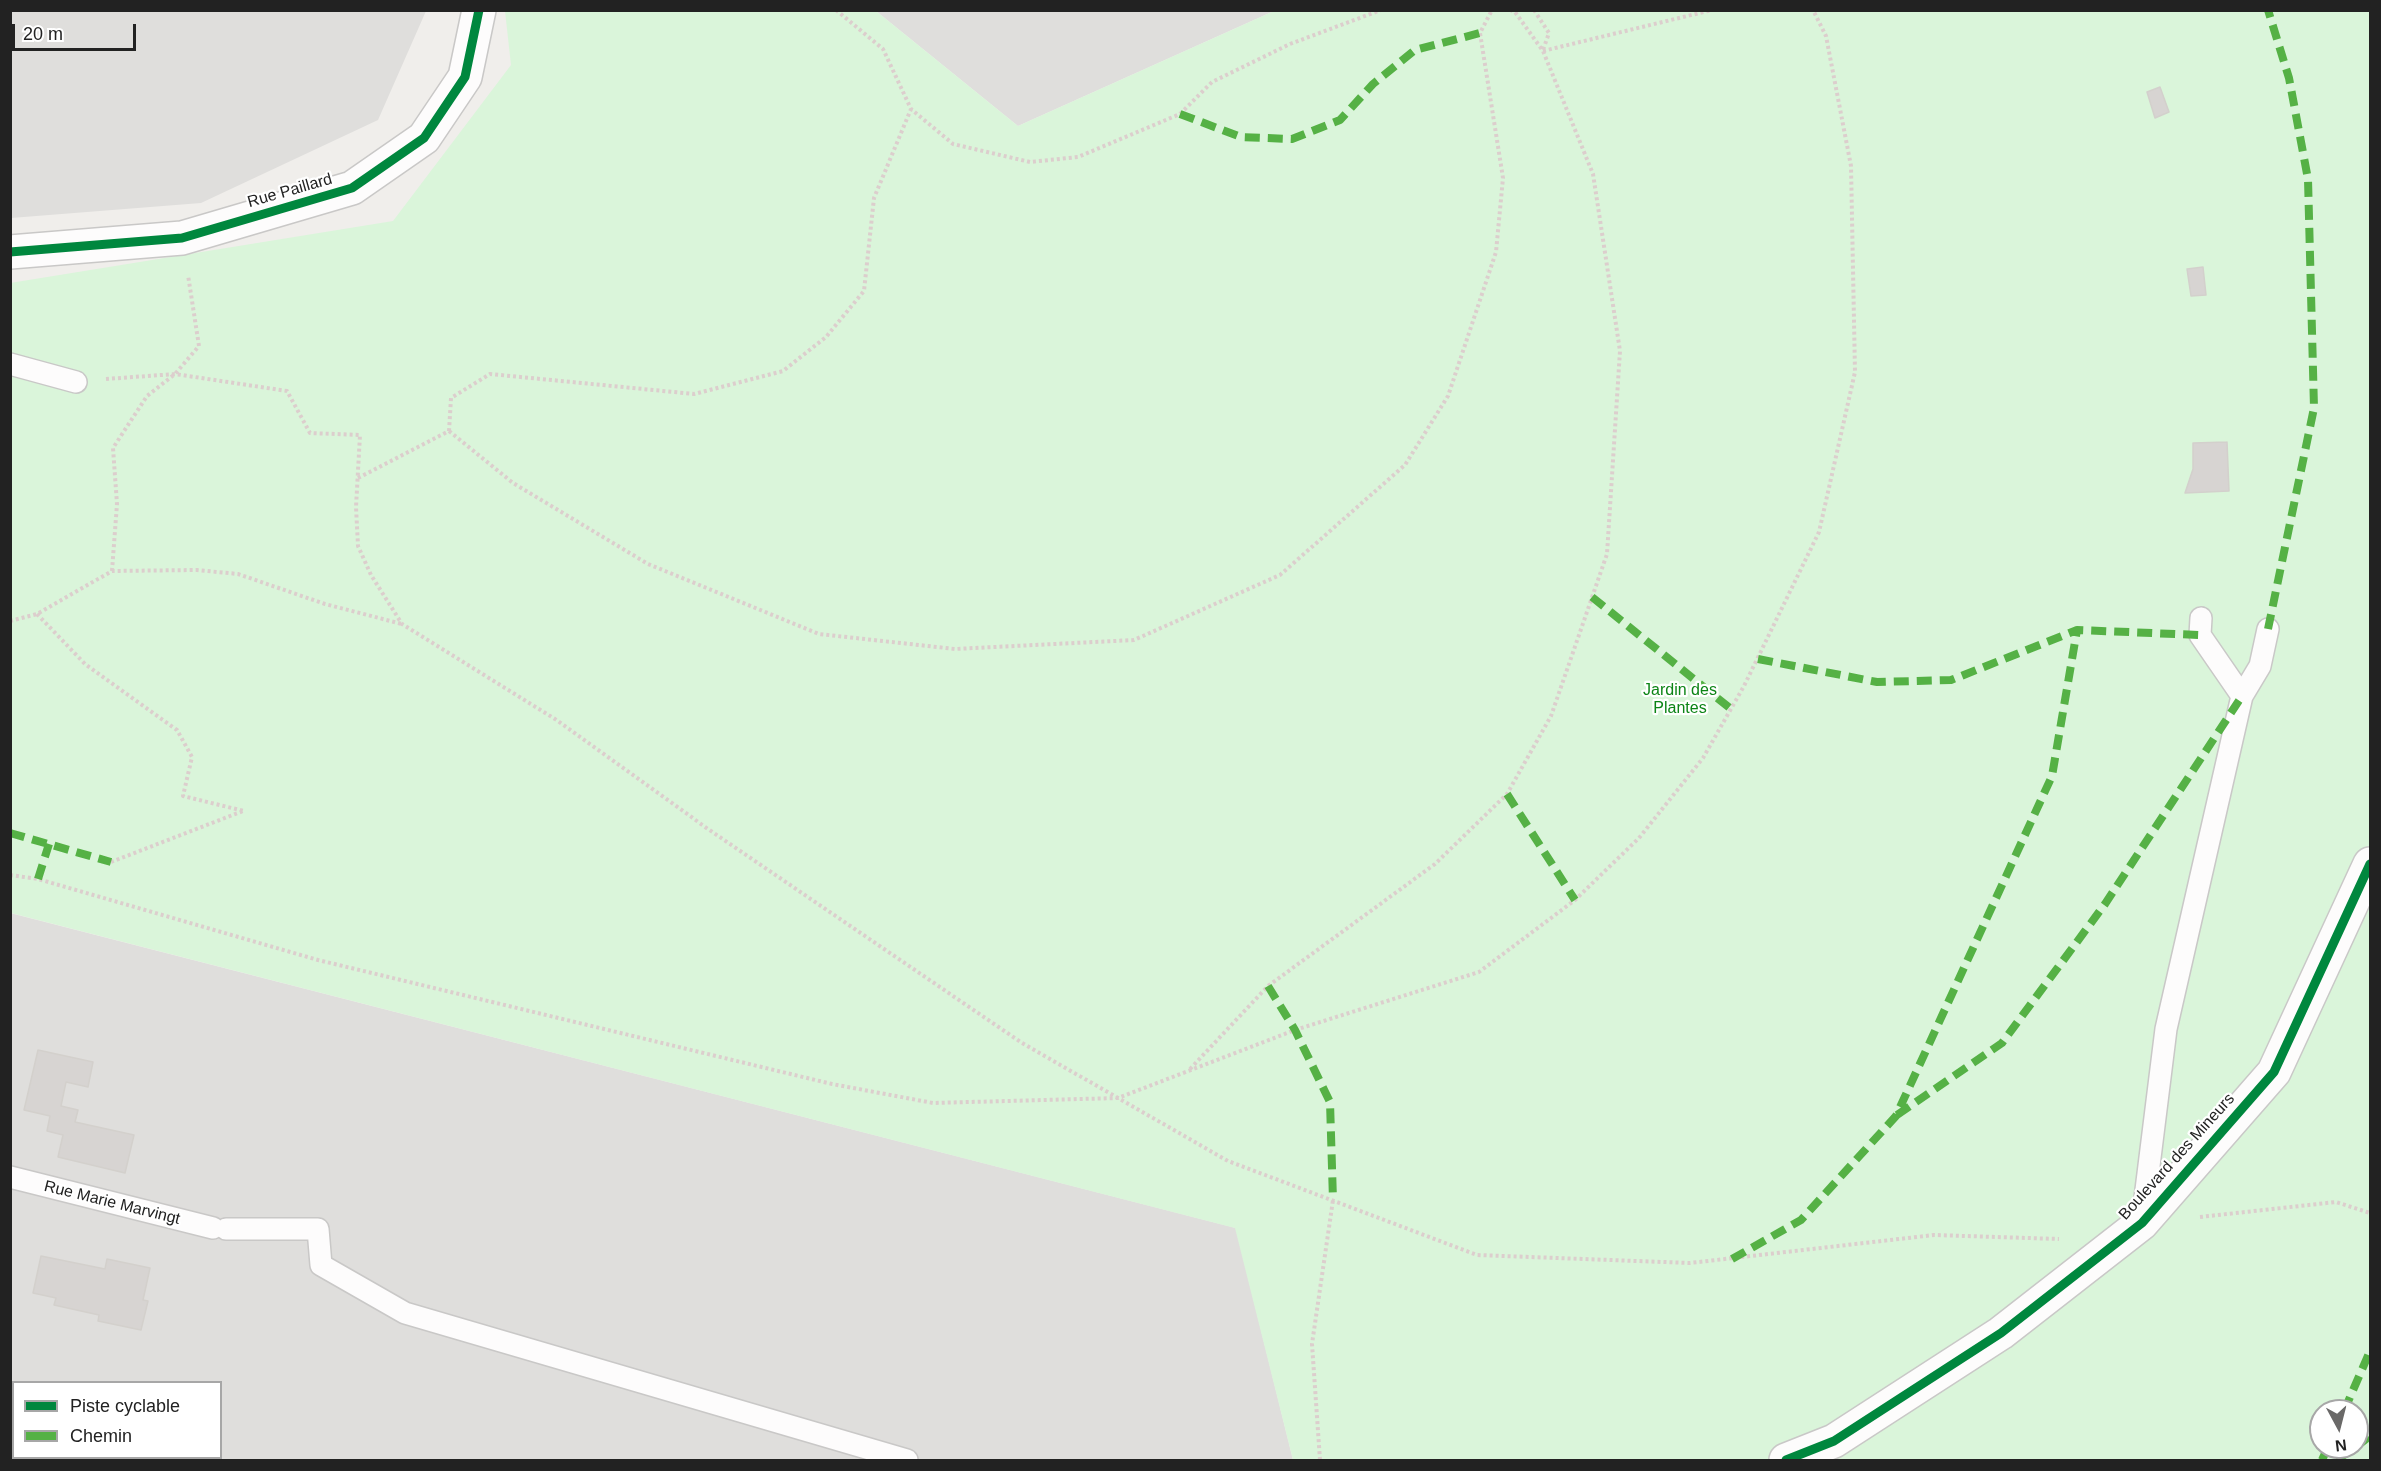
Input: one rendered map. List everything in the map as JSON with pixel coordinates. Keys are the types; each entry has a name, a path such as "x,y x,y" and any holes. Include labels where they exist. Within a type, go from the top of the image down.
{"street":[{"name":"Rue Paillard","path":"10,252 182,238 351,188 424,138 465,77 479,10"},
{"name":"Boulevard des Mineurs","path":"1786,1461 1834,1441 2001,1333 2142,1223 2274,1072 2370,864"}],"lane":[{"path":"10,364 76,382"},
{"path":"2201,618 2200,635 2242,696"},
{"path":"2142,1223 2166,1029 2242,696 2260,666 2268,630"},
{"name":"Rue Marie Marvingt","path":"10,1177 219,1229 318,1229 321,1265 405,1313 907,1461"}],"path":[{"path":"836,10 883,49 911,109 953,144 1030,162 1078,157 1180,114 1212,82 1290,44 1381,10"},
{"path":"449,431 513,483 648,564 819,634 955,649 1134,640 1280,575 1405,465 1448,396 1496,252 1503,178 1480,33 1492,10"},
{"path":"1190,1070 1268,986 1435,864 1507,794 1551,716 1607,554 1620,351 1593,174 1543,51 1515,12 1510,10"},
{"path":"1534,10 1549,33 1543,51"},
{"path":"1543,51 1712,10"},
{"path":"10,875 38,879 318,960 832,1084 933,1103 1118,1098 1295,1030 1479,972 1575,900 1640,838 1703,758 1744,686 1819,532 1855,372 1851,166 1827,36 1814,10"},
{"path":"449,431 451,398 490,374 694,394 783,371 826,337 864,291 874,198 911,109"},
{"path":"111,571 117,504 113,448 147,396 175,374 199,346 182,238"},
{"path":"76,382 175,374 287,391 310,433 360,435 356,507 358,546 371,575 402,624"},
{"path":"358,478 449,431"},
{"path":"10,621 37,614 111,571 197,570 238,574 326,604 402,624 555,719 708,829 1022,1043 1228,1161 1477,1255 1690,1263 1934,1235 2057,1239 2068,1237"},
{"path":"37,614 85,664 177,730 192,757 183,796 244,811 111,862"},
{"path":"1320,1461 1312,1344 1333,1200"},
{"path":"2199,1217 2336,1202 2370,1213"}],"shaded area":[{"path":"11,10 426,11 378,120 201,203 11,218"},
{"path":"876,11 1274,11 1018,126"},
{"path":"10,913 1236,1228 1293,1460 11,1460"}],"green space":[{"name":"Jardin des Plantes","path":"505,11 876,11 1018,126 1274,11 2370,11 2370,1460 1293,1460 1235,1228 11,913 10,283 393,221 511,65"}],"building":[{"path":"2160,87 2169,112 2155,118 2147,92"},
{"path":"2203,267 2206,295 2191,296 2187,269"},
{"path":"2227,442 2229,491 2185,493 2193,469 2193,443"},
{"path":"38,1050 93,1062 88,1087 66,1082 61,1106 78,1110 75,1122 134,1135 125,1173 58,1157 63,1135 47,1131 50,1116 24,1110"},
{"path":"41,1256 105,1269 107,1259 150,1268 143,1300 148,1301 141,1330 98,1321 99,1315 54,1305 56,1298 33,1293"},
{"path":"92,1459 164,1459 164,1460"}],"marked path":[{"path":"2268,10 2289,78 2308,179 2314,408 2268,629"},
{"path":"1180,114 1241,137 1292,139 1340,120 1373,84 1415,50 1480,33"},
{"path":"1592,597 1731,709"},
{"path":"1758,659 1877,682 1951,680 2077,630 2200,635"},
{"path":"1732,1259 1801,1220 1896,1116 2052,776 2077,630"},
{"path":"1897,1115 2002,1043 2105,904 2242,696"},
{"path":"1507,794 1575,900"},
{"path":"10,833 111,862"},
{"path":"38,879 49,844"},
{"path":"1268,986 1295,1030 1330,1102 1333,1200"},
{"path":"2349,1399 2370,1351"}],"cycle path":[{"path":"10,252 182,238 352,188 424,138 465,77 479,10"},
{"path":"1786,1460 1834,1441 2001,1333 2142,1223 2274,1072 2370,864"}]}
